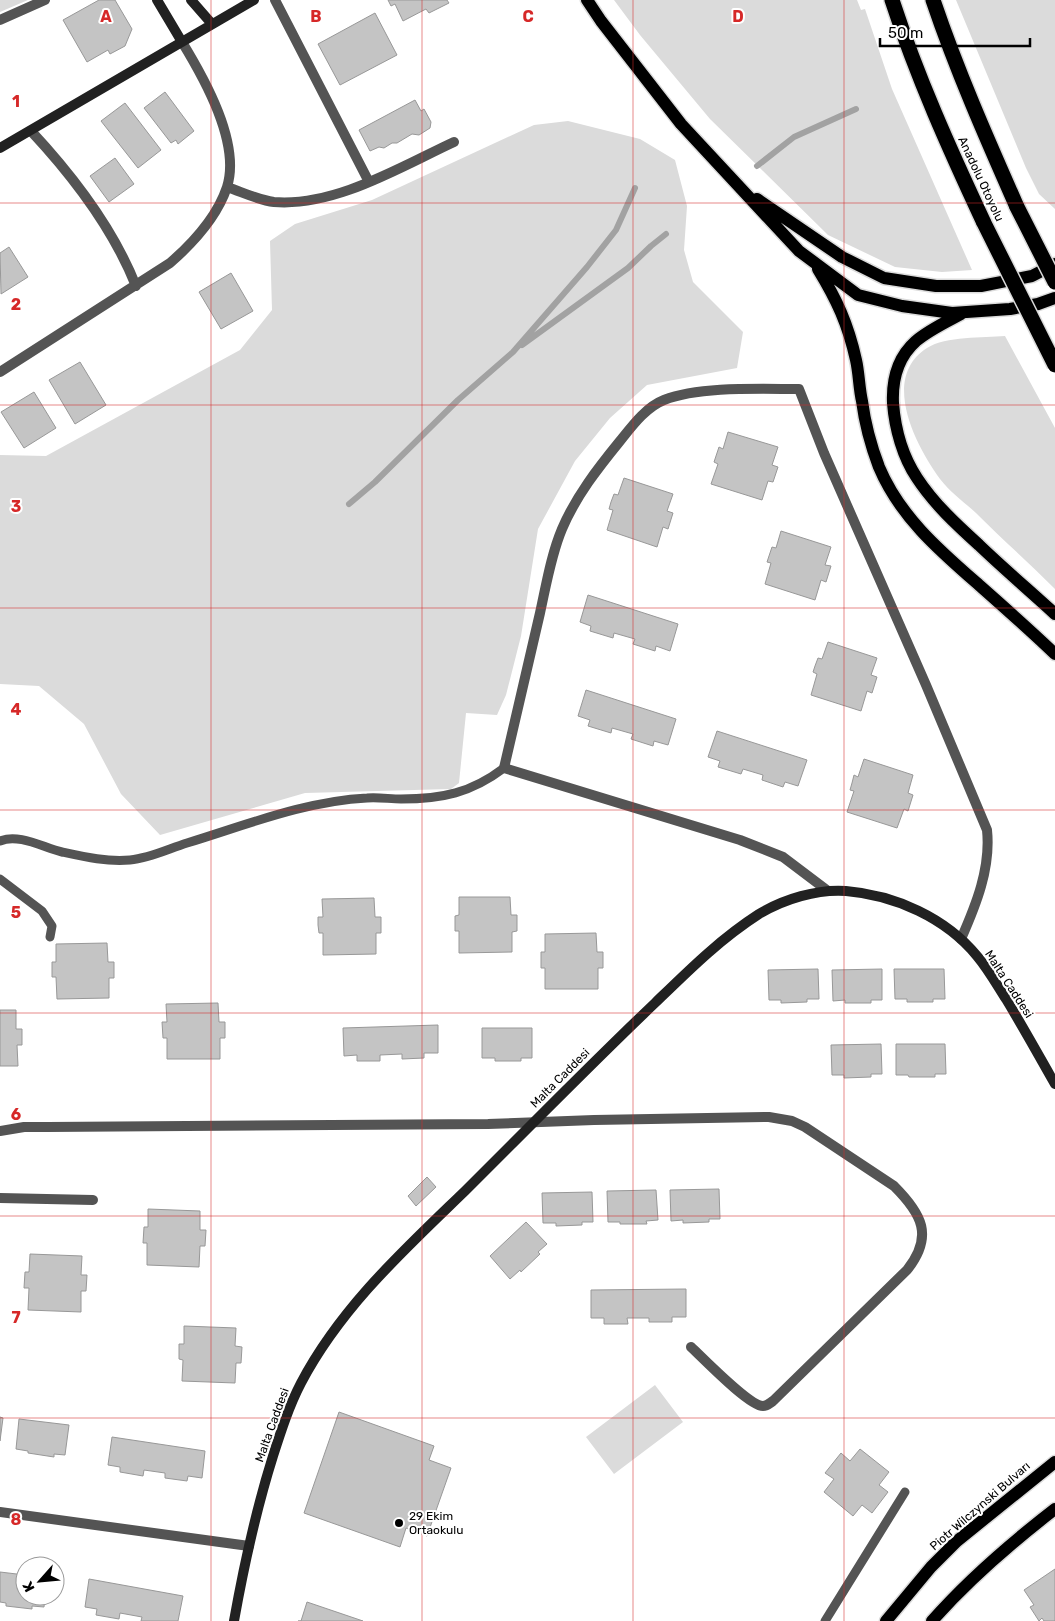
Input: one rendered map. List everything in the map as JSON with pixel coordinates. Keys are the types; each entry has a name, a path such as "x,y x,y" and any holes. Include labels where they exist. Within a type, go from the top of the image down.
{"highway":[{"name":"Anadolu Otoyolu","path":"892,0 907,48 948,143 984,223 1055,365"},
{"name":"Anadolu Otoyolu","path":"933,0 946,39 981,127 1055,282"}],"main road":[{"path":"157,0 182,42"},
{"path":"191,0 212,24"},
{"path":"0,148 254,0"},
{"path":"587,0 601,21 681,124 799,251 858,295 902,306 952,313 1010,309 1038,304 1055,298"},
{"path":"739,186 842,257 884,278 936,286 982,286 1032,276 1055,264"},
{"path":"815,263 837,301 849,330 857,362 870,440 880,468 895,498 915,525 947,557 1055,654"},
{"path":"965,312 915,342 902,358 895,373 893,393 894,418 902,447 916,477 933,500 956,524 1055,614"},
{"name":"Malta Caddesi","path":"234,1621 249,1546 268,1473 287,1415 300,1384 329,1338 361,1295 397,1256 699,961 762,912 801,896 828,891 849,891 895,901 936,920 961,939 978,956 1055,1084"},
{"name":"Piotr Wilczynski Bulvarı","path":"886,1621 931,1567 957,1541 1055,1462"},
{"path":"932,1621 1000,1553 1055,1509"}],"street":[{"path":"0,20 45,0"},
{"path":"275,0 369,182"},
{"path":"0,372 170,263 188,247 216,209 227,187 230,168 229,154 222,123 199,70 182,42"},
{"path":"31,131 59,161 91,206 126,261 136,286"},
{"path":"227,187 272,202 315,199 369,182 454,142"},
{"path":"828,891 783,857 740,840 504,768 551,566 561,531 585,486 611,452 649,408 663,400 697,392 746,389 799,389 824,453 926,685 987,830 988,845 983,876 974,907 961,939"},
{"path":"0,1131 40,1127 430,1125 769,1117 783,1119 804,1127 894,1186 918,1216 923,1237 920,1248 911,1265 768,1405 762,1406 748,1400 691,1347"},
{"path":"0,1198 93,1200"},
{"path":"0,1512 249,1546"}],"lane":[{"path":"0,841 5,839 21,840 61,852 101,860 129,860 151,856 183,844 288,812 329,803 367,798 403,799 449,795 471,789 488,780 504,768"},
{"path":"0,879 42,910 52,926 50,937"},
{"path":"825,1621 905,1492"}],"shaded area":[{"path":"0,0 28,0 0,12"},
{"path":"614,0 857,0 861,10 865,9 892,89 972,270 942,272 895,267 828,235 710,119 640,35"},
{"path":"956,0 1055,0 1055,209 1039,194 1026,168"},
{"path":"568,121 640,139 675,160 687,206 684,250 693,282 743,332 737,368 647,385 610,418 575,461 538,529 521,636 506,695 497,715 466,713 459,783 451,789 305,793 160,835 121,794 84,724 39,686 0,684 0,455 46,456 240,350 272,310 270,241 295,224 372,200 534,125"},
{"path":"1005,336 1055,428 1055,589 944,484 921,449 907,412 904,394 906,376 913,361 927,348 954,339"},
{"path":"655,1385 683,1422 614,1474 586,1437"}],"building":[{"path":"99,0 115,0 132,29 125,46 110,54 108,50 87,62 63,20"},
{"path":"388,0 447,0 449,3 429,13 426,9 403,21 395,4 391,6"},
{"path":"375,13 397,55 340,85 318,44"},
{"path":"165,92 194,131 178,144 176,140 171,143 144,108"},
{"path":"415,100 421,111 424,109 431,122 430,128 419,135 412,134 397,143 370,151 359,130"},
{"path":"125,103 161,150 138,168 101,121"},
{"path":"115,158 134,184 109,202 90,176"},
{"path":"9,247 28,277 1,294 0,253"},
{"path":"231,273 253,311 221,329 199,292"},
{"path":"80,362 106,405 75,424 49,380"},
{"path":"34,392 56,428 24,448 1,412"},
{"path":"728,432 778,447 772,465 778,467 773,482 768,481 762,500 711,484 718,464 714,462 719,447 723,449"},
{"path":"624,478 673,494 667,511 673,513 668,529 663,527 657,547 607,530 613,510 609,509 611,502 614,494 618,495"},
{"path":"781,531 831,547 825,565 831,566 826,582 821,580 815,600 765,584 771,563 767,562 772,547 776,548"},
{"path":"588,595 678,624 670,651 656,646 655,651 633,644 635,639 614,633 613,638 590,631 591,626 580,622"},
{"path":"828,642 877,658 871,675 877,677 872,693 867,691 861,711 811,695 817,674 813,672 818,658 822,659"},
{"path":"586,690 676,719 668,745 654,741 653,746 631,739 633,734 612,728 611,733 588,726 590,720 578,716"},
{"path":"717,731 807,760 798,786 785,782 783,787 762,780 763,775 743,769 741,774 718,767 720,761 708,757"},
{"path":"864,759 913,775 908,793 913,795 908,811 904,809 897,828 847,812 854,791 850,790 854,775 858,777"},
{"path":"459,897 510,897 511,915 517,915 517,931 512,932 512,952 459,953 459,931 455,931 455,916 459,915"},
{"path":"374,898 375,917 381,917 381,933 376,933 376,954 323,955 323,933 319,933 318,925 318,917 323,917 322,899"},
{"path":"596,933 597,952 603,952 603,968 598,968 598,989 545,989 545,968 541,968 541,952 545,952 545,934"},
{"path":"107,943 108,962 114,962 114,978 109,978 109,998 57,999 56,977 52,977 52,962 56,962 56,944"},
{"path":"818,969 819,999 807,999 807,1002 781,1003 781,1000 769,1000 768,970"},
{"path":"882,969 882,1000 871,1000 871,1003 845,1003 845,1000 833,1001 832,970"},
{"path":"894,969 944,969 945,999 933,999 933,1002 907,1002 907,999 895,999"},
{"path":"218,1003 219,1022 225,1022 225,1038 220,1038 220,1059 167,1059 167,1038 163,1038 162,1022 167,1022 166,1004"},
{"path":"0,1010 16,1010 16,1029 22,1029 22,1045 17,1045 18,1066 0,1066"},
{"path":"438,1025 438,1053 424,1053 424,1058 402,1059 402,1054 380,1055 380,1061 357,1061 357,1055 344,1056 343,1028"},
{"path":"482,1028 532,1028 532,1058 521,1058 521,1061 495,1061 495,1058 482,1058"},
{"path":"881,1044 882,1074 871,1074 871,1077 844,1078 844,1075 832,1075 831,1045"},
{"path":"896,1044 945,1044 946,1074 935,1074 935,1077 896,1075"},
{"path":"427,1177 436,1187 416,1206 408,1196"},
{"path":"719,1189 720,1219 709,1219 709,1222 683,1223 683,1220 671,1221 670,1190"},
{"path":"656,1190 658,1220 646,1221 647,1224 608,1222 607,1191"},
{"path":"592,1192 593,1222 582,1222 582,1225 556,1226 556,1223 543,1223 542,1193"},
{"path":"148,1209 200,1211 200,1230 206,1230 205,1246 200,1246 199,1267 147,1265 147,1243 143,1243 144,1227 148,1227"},
{"path":"526,1222 547,1244 538,1252 540,1254 521,1272 520,1270 510,1279 490,1256"},
{"path":"30,1254 82,1256 81,1275 87,1275 86,1291 81,1291 81,1312 28,1310 29,1288 24,1288 25,1272 29,1272"},
{"path":"686,1289 686,1317 672,1317 672,1322 649,1322 649,1318 627,1318 628,1324 604,1324 604,1318 591,1318 591,1290"},
{"path":"184,1326 236,1328 235,1346 242,1347 241,1363 236,1363 235,1383 182,1381 183,1360 179,1359 179,1344 184,1344"},
{"path":"339,1412 434,1446 429,1460 451,1468 427,1536 406,1528 400,1547 304,1513"},
{"path":"0,1417 3,1418 0,1441"},
{"path":"19,1419 69,1425 65,1455 54,1454 54,1457 16,1449"},
{"path":"112,1437 205,1451 202,1478 188,1476 187,1481 165,1478 165,1473 144,1470 143,1476 120,1472 120,1467 108,1465"},
{"path":"860,1449 889,1472 879,1485 888,1492 872,1513 862,1505 853,1516 824,1492 834,1479 825,1473 841,1453 850,1461"},
{"path":"1055,1569 1055,1621 1044,1621 1042,1618 1039,1621 1030,1607 1034,1605 1024,1590"},
{"path":"0,1572 15,1574 15,1606 32,1606 32,1609 6,1606 6,1603 0,1602"},
{"path":"89,1579 183,1596 178,1621 141,1621 142,1617 120,1613 119,1619 96,1615 97,1609 85,1607"},
{"path":"307,1602 363,1621 301,1621"}],"waterway":[{"path":"757,166 794,137 856,109"},
{"path":"349,504 375,482 458,400 513,352 587,267 616,230 635,188"},
{"path":"522,345 628,268 666,234"}],"place":[{"name":"29 Ekim Ortaokulu","path":"399,1523"}]}
